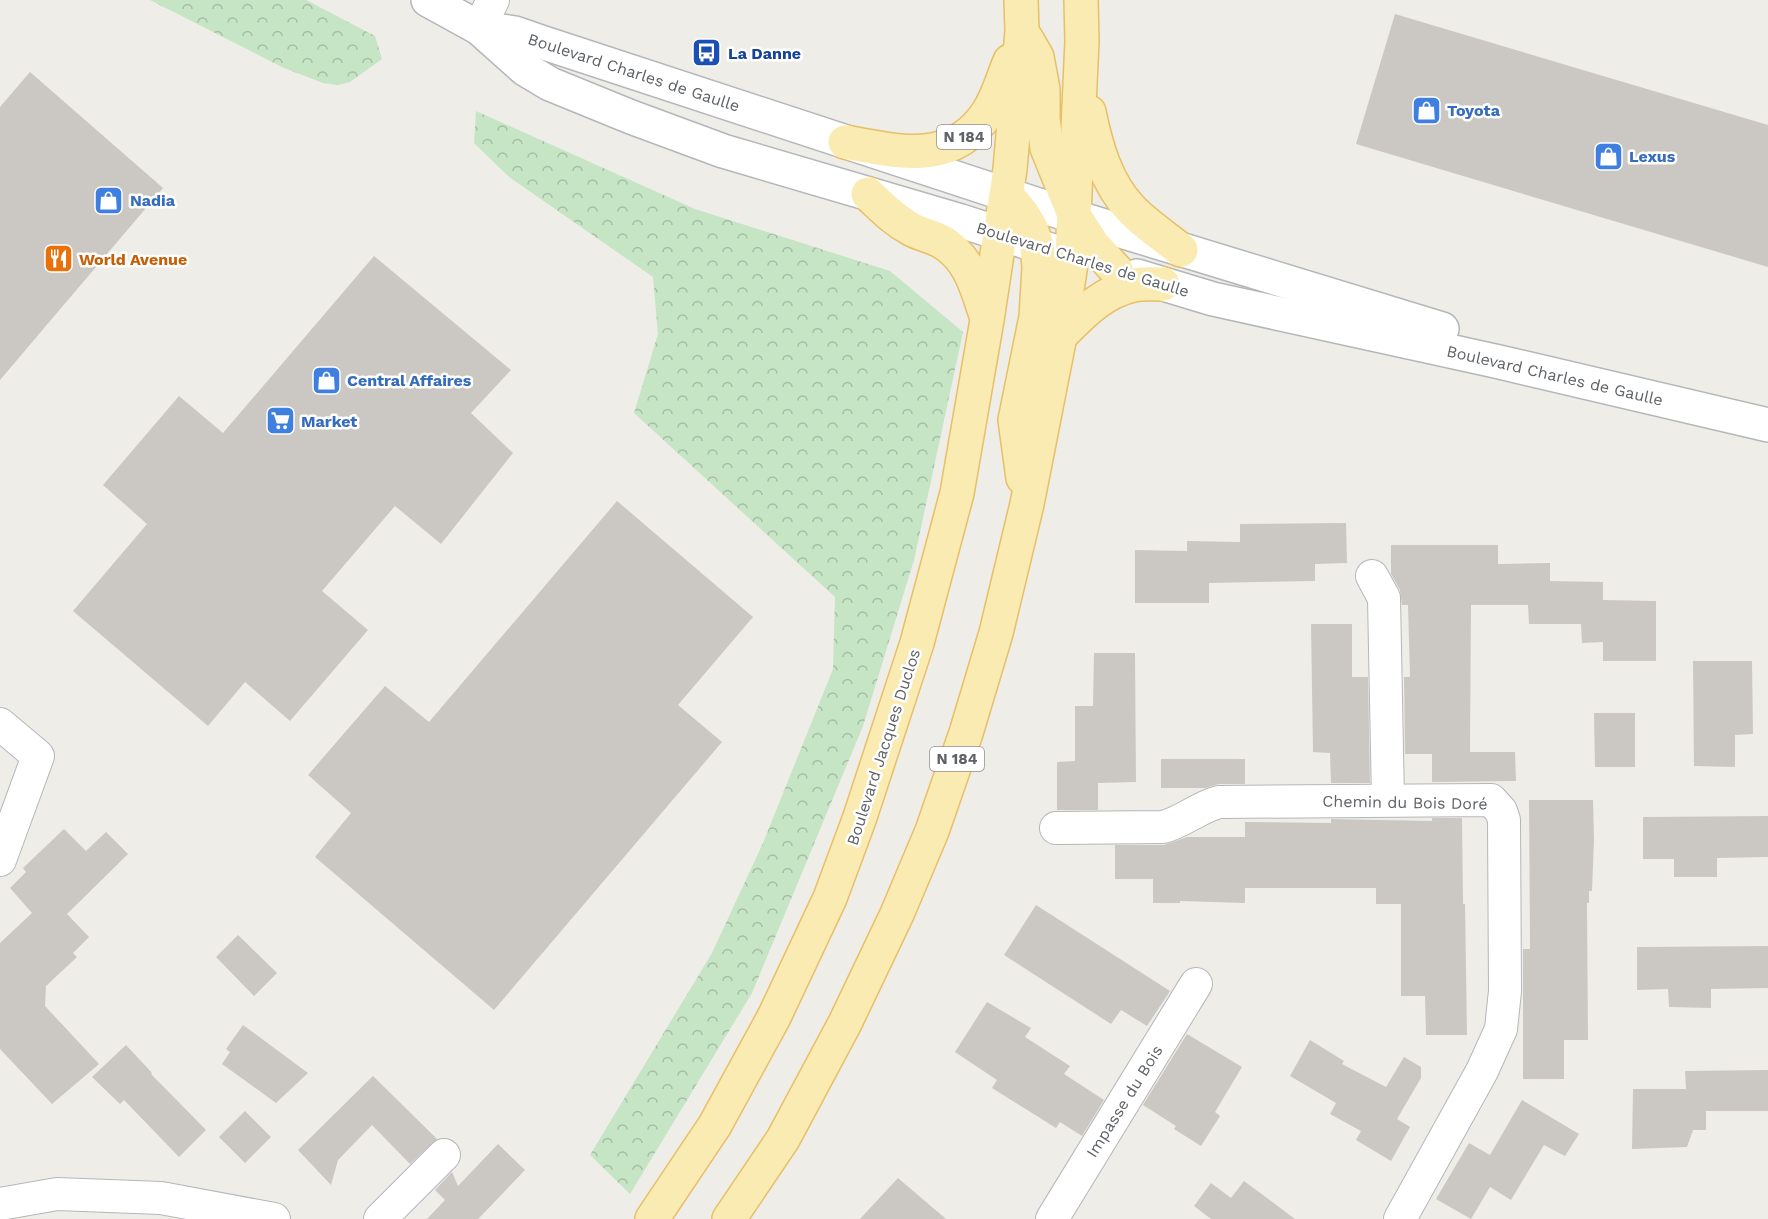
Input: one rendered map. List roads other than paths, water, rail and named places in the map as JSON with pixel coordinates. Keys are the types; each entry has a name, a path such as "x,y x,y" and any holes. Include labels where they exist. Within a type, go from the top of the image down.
{"main road":[{"name":"N 184","path":"729,1219 783,1139 845,1023 906,893 932,831 966,733 996,633 1027,504 1060,336 1072,257 1081,72 1081,0"},
{"name":"N 184","path":"1022,16 1037,57 1043,89 1043,119 1047,147 1075,217"},
{"name":"N 184","path":"845,142 896,151 933,151 959,141 976,128 990,110 1022,16"},
{"name":"N 184","path":"1001,234 1007,195 1022,16"},
{"path":"1081,72 1095,138 1104,165 1120,194 1131,209 1181,250"},
{"path":"868,194 892,218 913,230 937,238 957,253 974,281 987,320"},
{"path":"1007,195 1026,220 1037,246 1039,267 1036,317 1015,420 1027,504"},
{"path":"1075,217 1094,246 1116,270"},
{"name":"Boulevard Jacques Duclos","path":"652,1219 715,1125 774,1017 830,898 861,817 921,632 957,493 1001,234"},
{"path":"1060,336 1093,304 1108,294 1135,285 1163,284"}],"street":[{"name":"Boulevard Charles de Gaulle","path":"428,0 486,14 514,33 1075,217 1717,412"},
{"name":"Boulevard Charles de Gaulle","path":"486,14 525,69 550,84 723,151 1213,299 1495,361 1768,425"},
{"path":"1372,576 1384,598 1388,800"},
{"path":"0,724 38,756 0,860"},
{"name":"Chemin du Bois Doré","path":"1056,828 1163,827 1173,825 1208,804 1219,802 1491,800 1501,811 1504,820 1505,991 1502,1029 1482,1071 1400,1219"},
{"name":"Impasse du Bois","path":"1052,1219 1196,984"},
{"path":"380,1219 444,1155"},
{"path":"0,1204 57,1194 162,1198 274,1219"}],"place":[{"name":"La Danne","path":"707,53"},
{"name":"Toyota","path":"1426,110"},
{"name":"Lexus","path":"1608,156"},
{"name":"Nadia","path":"109,200"},
{"name":"World Avenue","path":"58,259"},
{"name":"Central Affaires","path":"326,380"},
{"name":"Market","path":"280,421"}]}
